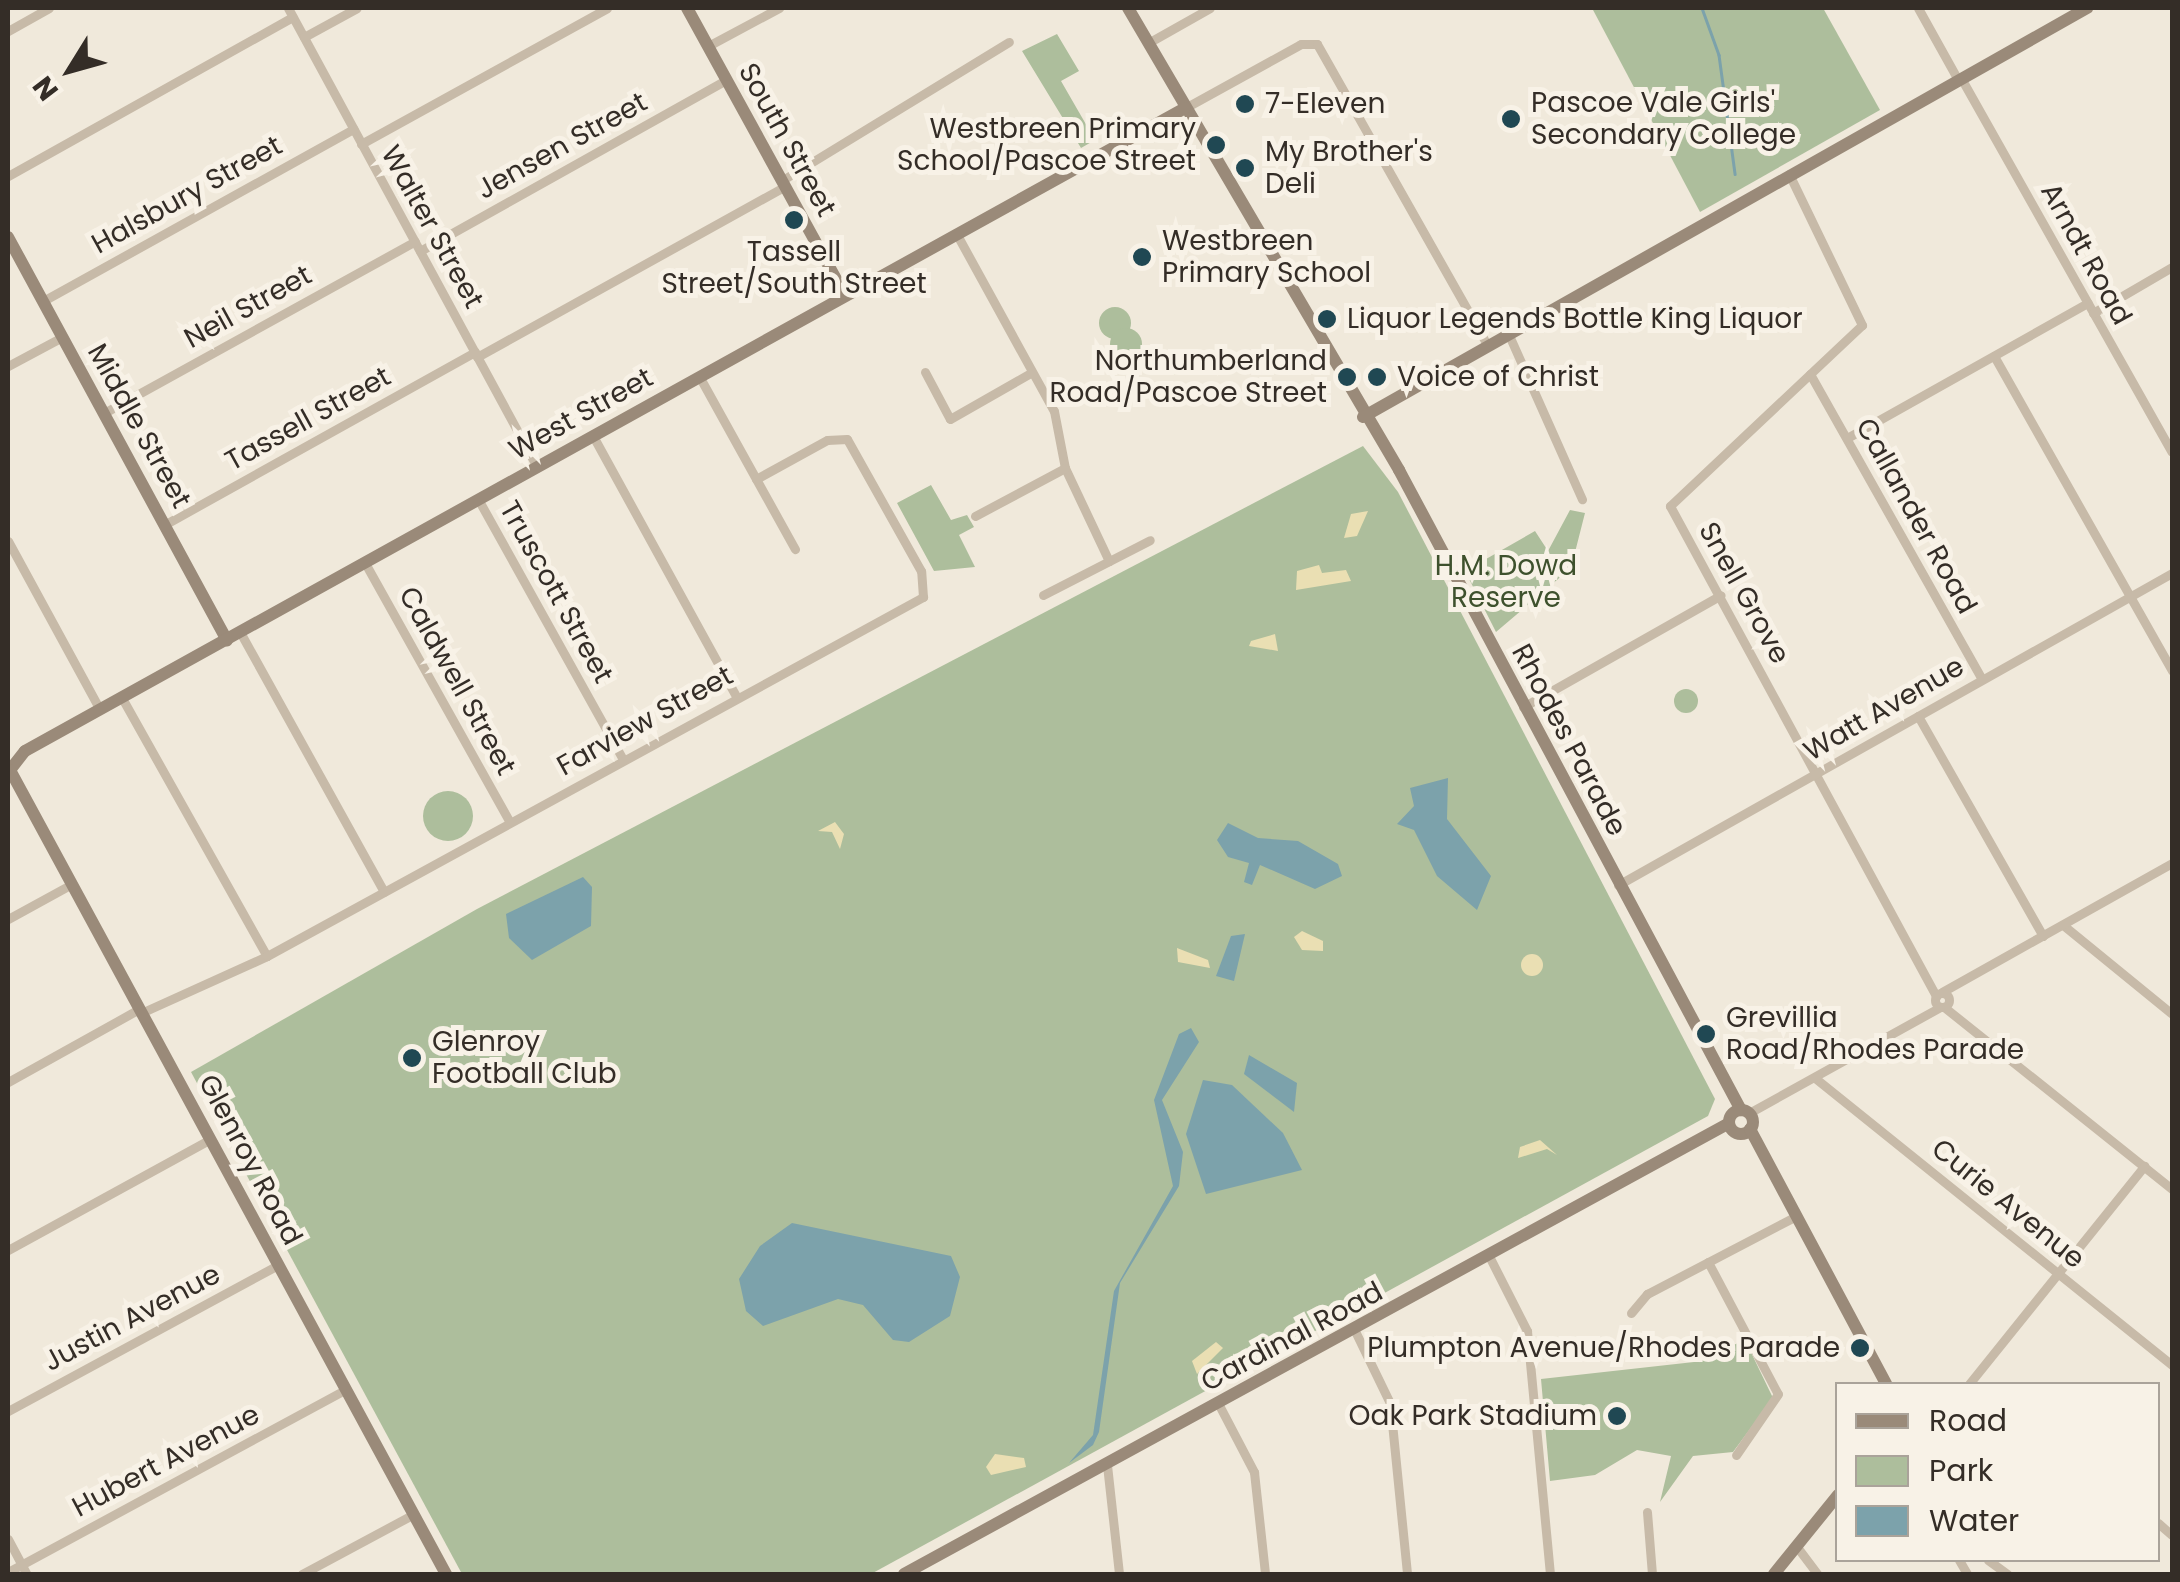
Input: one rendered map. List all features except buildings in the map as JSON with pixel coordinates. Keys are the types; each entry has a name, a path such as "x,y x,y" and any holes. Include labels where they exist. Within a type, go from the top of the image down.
{"street":[{"path":"8,30 49,8"},
{"path":"304,37 357,8"},
{"path":"361,144 607,8"},
{"name":"South Street","path":"687,8 844,296"},
{"path":"708,46 779,8"},
{"name":"Rhodes Parade","path":"1128,8 1523,707 1741,1122 1885,1382"},
{"path":"1148,43 1210,8"},
{"name":"Arndt Road","path":"1918,8 2172,452"},
{"path":"1362,418 2087,8"},
{"path":"8,176 290,12"},
{"name":"Walter Street","path":"290,12 537,467"},
{"name":"Tassell Street","path":"164,525 783,184 1009,42"},
{"path":"1185,108 1301,44 1317,44 1487,346"},
{"name":"Jensen Street","path":"417,246 726,80"},
{"name":"West Street","path":"8,770 20,754 1185,108"},
{"name":"Halsbury Street","path":"42,302 353,129"},
{"name":"Snell Grove","path":"1789,174 1862,320 1810,374 1671,500 1816,774 1942,1000 1956,1016 2172,1189"},
{"path":"956,233 1029,374 1056,417 1064,468 1110,560"},
{"name":"Middle Street","path":"8,236 164,525 233,636"},
{"name":"Neil Street","path":"104,414 417,246"},
{"path":"1847,438 1994,356 2172,267"},
{"path":"1508,333 1582,498"},
{"path":"8,366 62,336"},
{"path":"1994,356 2172,672"},
{"path":"925,372 950,419 1029,374"},
{"name":"Callander Road","path":"1810,374 1982,679"},
{"path":"699,376 795,549"},
{"path":"593,436 736,696"},
{"name":"Farview Street","path":"8,1082 140,1011 267,956 736,696 902,611 926,587 847,439 827,440 756,480"},
{"path":"976,516 1064,468"},
{"name":"Truscott Street","path":"478,500 623,759"},
{"path":"1043,594 1150,540"},
{"path":"8,541 100,710"},
{"name":"Caldwell Street","path":"365,562 510,822"},
{"name":"Watt Avenue","path":"1618,886 2172,573"},
{"path":"1523,707 1720,595"},
{"path":"233,636 384,892"},
{"path":"122,698 267,956"},
{"path":"1918,716 2043,936"},
{"name":"Glenroy Road","path":"8,770 446,1574"},
{"path":"1741,1122 1921,1017 1962,982 2172,863"},
{"path":"8,919 70,885"},
{"path":"2063,925 2172,1014"},
{"name":"Curie Avenue","path":"1815,1078 2172,1364"},
{"name":"Cardinal Road","path":"905,1574 1741,1122"},
{"path":"8,1250 211,1140"},
{"path":"1972,1381 2144,1166"},
{"path":"1631,1314 1708,1262 1796,1216"},
{"path":"1490,1258 1526,1331 1550,1574"},
{"path":"1708,1262 1778,1394 1736,1456"},
{"name":"Justin Avenue","path":"8,1411 278,1265"},
{"path":"1355,1331 1390,1403 1407,1574"},
{"name":"Hubert Avenue","path":"8,1572 24,1570 346,1389"},
{"path":"1219,1404 1254,1472 1265,1574"},
{"path":"1107,1465 1120,1574"},
{"path":"1774,1574 1835,1499"},
{"path":"1647,1512 1652,1574"},
{"path":"302,1574 414,1514"},
{"path":"8,1539 24,1570"},
{"path":"1796,1547 1817,1574"}],"green space":[{"path":"1592,8 1823,8 1880,110 1700,212"},
{"path":"1057,34 1079,71 1061,81 1095,140 1081,148 1022,51"},
{"path":"1115,307 1126,312 1131,323 1126,334 1115,339 1104,334 1099,323 1104,312"},
{"path":"1126,328 1137,333 1142,344 1137,355 1126,360 1115,355 1110,344 1115,333"},
{"path":"1363,446 1398,492 1715,1099 1708,1116 871,1574 462,1574 191,1072 477,909"},
{"path":"931,485 951,520 967,515 974,527 959,535 975,567 934,571 897,503"},
{"name":"H.M. Dowd Reserve","path":"1570,510 1585,513 1571,568 1496,632 1465,571 1535,531 1548,551"},
{"path":"1686,689 1695,692 1695,710 1686,713 1677,710 1674,701 1677,692"},
{"path":"448,791 466,798 473,816 466,834 448,841 430,834 423,816 430,798"},
{"path":"1745,1340 1773,1398 1733,1452 1693,1456 1660,1502 1671,1456 1637,1450 1595,1475 1550,1481 1541,1379 1694,1362"}],"sand":[{"path":"1368,511 1357,536 1344,538 1351,514"},
{"path":"1319,565 1322,573 1346,570 1351,581 1296,590 1297,571"},
{"path":"1275,634 1278,651 1249,646 1251,641"},
{"path":"835,822 844,834 840,849 832,832 818,831"},
{"path":"1302,931 1323,941 1323,951 1302,950 1294,937"},
{"path":"1177,948 1208,960 1210,968 1178,962"},
{"path":"1528,954 1536,954 1543,965 1536,976 1528,976 1521,969 1521,961"},
{"path":"1540,1140 1557,1155 1547,1149 1518,1158 1520,1147"},
{"path":"1216,1342 1223,1348 1197,1374 1192,1361"},
{"path":"995,1454 1024,1458 1026,1467 991,1475 986,1467"}],"water":[{"path":"1448,778 1447,819 1491,876 1477,910 1437,876 1414,830 1397,824 1414,806 1410,788"},
{"path":"1228,823 1258,838 1298,841 1338,864 1342,876 1315,889 1260,865 1252,885 1244,882 1249,863 1228,857 1217,840"},
{"path":"583,877 592,887 591,926 532,960 509,938 506,914"},
{"path":"1245,934 1234,981 1216,976 1231,936"},
{"path":"1191,1028 1199,1042 1162,1100 1183,1152 1179,1186 1120,1283 1099,1432 1093,1445 1069,1463 1093,1435 1114,1291 1173,1186 1154,1100 1179,1034"},
{"path":"1249,1055 1297,1083 1294,1112 1244,1074"},
{"path":"1203,1080 1232,1085 1283,1133 1302,1170 1206,1194 1186,1134"},
{"path":"792,1223 951,1256 960,1277 950,1316 909,1342 893,1340 863,1305 838,1299 763,1326 746,1311 739,1279 760,1246"}],"waterway":[{"path":"1702,8 1719,55 1735,174"}],"place":[{"name":"7-Eleven","path":"1245,104"},
{"name":"Pascoe Vale Girls' Secondary College","path":"1511,119"},
{"name":"Westbreen Primary School/Pascoe Street","path":"1216,145"},
{"name":"My Brother's Deli","path":"1245,168"},
{"name":"Tassell Street/South Street","path":"794,220"},
{"name":"Westbreen Primary School","path":"1142,257"},
{"name":"Liquor Legends Bottle King Liquor","path":"1327,319"},
{"name":"Northumberland Road/Pascoe Street","path":"1347,377"},
{"name":"Voice of Christ","path":"1377,377"},
{"name":"Grevillia Road/Rhodes Parade","path":"1706,1034"},
{"name":"Glenroy Football Club","path":"412,1058"},
{"name":"Plumpton Avenue/Rhodes Parade","path":"1860,1348"},
{"name":"Oak Park Stadium","path":"1617,1416"}]}
